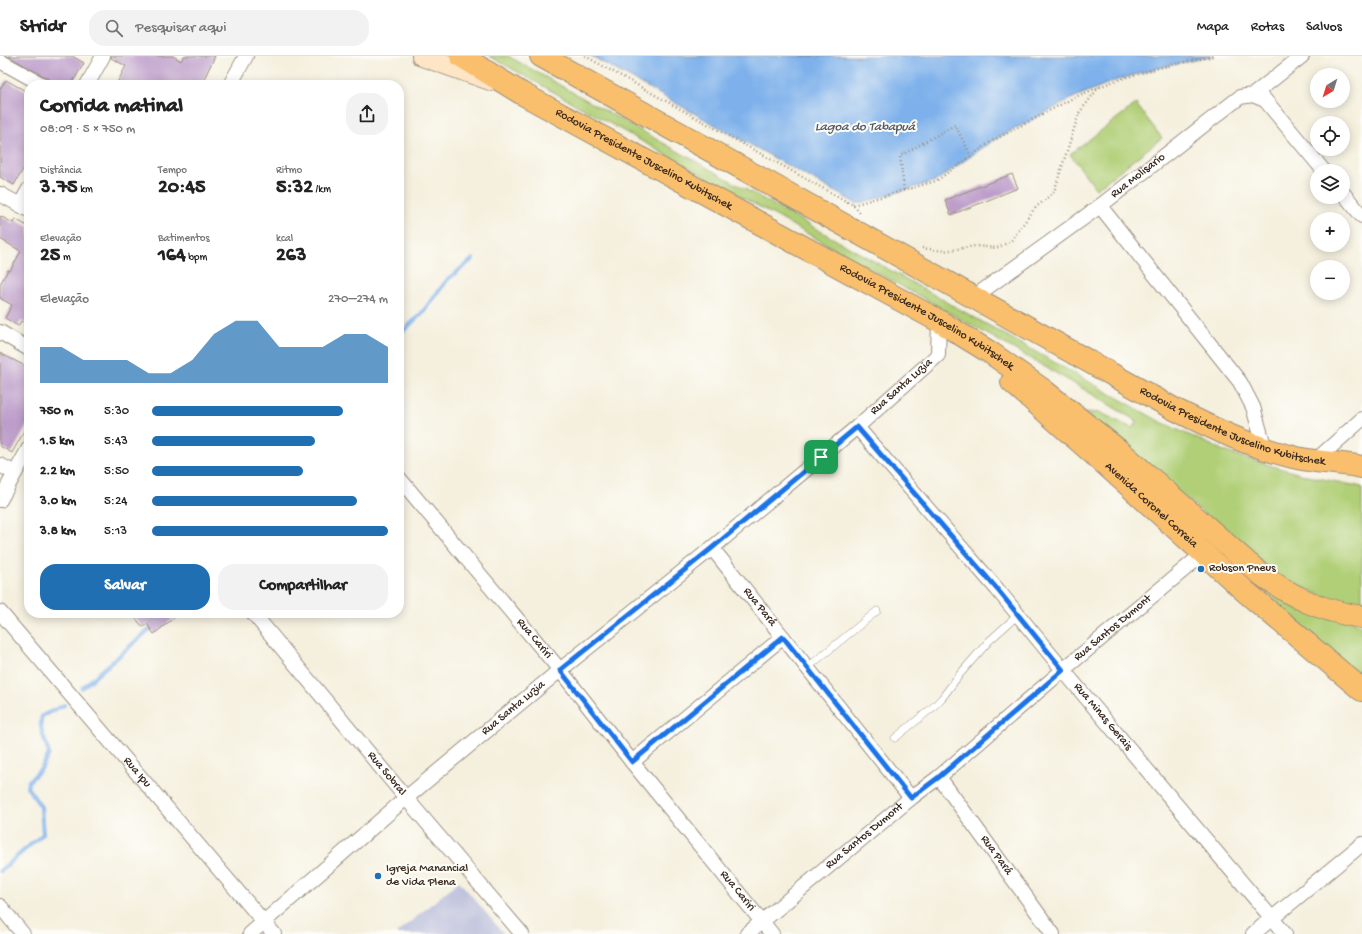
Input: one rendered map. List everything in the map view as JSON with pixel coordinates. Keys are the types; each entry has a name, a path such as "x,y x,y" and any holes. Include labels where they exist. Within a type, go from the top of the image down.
{"highway":[{"name":"Rodovia Presidente Juscelino Kubitschek","path":"460,56 521,92 939,321 1014,369 1068,409 1122,453 1278,588 1297,598 1322,608 1344,615 1362,618"},
{"name":"Rodovia Presidente Juscelino Kubitschek","path":"547,58 1174,409 1202,423 1264,449 1293,458 1362,467"},
{"name":"Avenida Coronel Correia","path":"939,321 1105,464 1264,607 1362,690"},
{"path":"1320,462 1336,472 1362,479"}],"main road":[{"path":"422,56 521,92"}],"street":[{"path":"90,80 103,56"},
{"path":"233,80 246,56"},
{"name":"Rua Molisario","path":"974,297 1100,206 1240,97 1253,95 1302,56"},
{"path":"0,61 34,80"},
{"path":"1253,95 1265,100 1318,164"},
{"path":"0,194 24,207"},
{"path":"1350,202 1362,216"},
{"path":"1100,206 1240,382 1253,407 1264,449"},
{"name":"Rua Santa Luzia","path":"250,934 406,798 560,670 712,548 857,427 938,355 939,321"},
{"path":"0,332 24,346"},
{"path":"1320,462 1362,419"},
{"name":"Rua Minas Gerais","path":"857,427 1018,615 1285,934"},
{"path":"0,500 24,457"},
{"path":"0,465 15,473"},
{"name":"Rua Cariri","path":"404,484 560,670 632,762 772,934"},
{"name":"Rua Pará","path":"712,548 911,798"},
{"name":"Rua Santos Dumont","path":"747,934 911,798 939,777 1063,670 1204,553"},
{"name":"Rua Ipu","path":"0,612 274,934"},
{"name":"Rua Sobral","path":"257,618 406,798 522,934"},
{"path":"632,762 783,637"},
{"name":"Rua Pará","path":"939,777 1053,934"},
{"path":"1253,934 1362,844"},
{"path":"0,906 23,934"}],"lane":[{"path":"807,668 877,611"},
{"path":"895,738 942,698 960,674 984,647 1018,615"}],"path":[{"path":"585,56 853,206 866,217"},
{"path":"853,206 936,181 992,141 1074,97 1114,81 1158,68 1213,56"},
{"path":"916,244 923,248 944,251 975,246 997,248 1011,240 1034,209 1054,192 1079,112 1099,87"},
{"path":"904,190 900,156 955,125 970,156"}],"shaded area":[{"path":"459,881 504,934 396,934"}],"green space":[{"path":"489,56 508,56 1159,421 1224,451 1251,460 1308,476 1362,487 1362,608 1340,604 1277,576 1084,412 1101,413 1132,428 1138,422 980,330"},
{"path":"1136,104 1162,138 1096,189 1070,154"},
{"path":"1064,415 1198,532 1362,626 1362,681"}],"water":[{"name":"Lagoa do Tabapuá","path":"591,56 1213,56 1158,68 1114,81 1075,97 992,141 936,181 857,204"}],"building":[{"path":"8,56 72,56 84,63 74,80 50,80"},
{"path":"111,56 173,56 181,61 184,56 215,56 203,80 119,80 126,66 111,58"},
{"path":"6,80 24,90 24,168 14,185 0,177 0,89"},
{"path":"1012,174 1018,188 951,215 945,200"},
{"path":"0,216 13,223 15,219 24,224 24,322 21,321 18,326 5,318 12,305 0,298 0,284 8,270 10,271 21,251 0,239"},
{"path":"0,353 24,365 24,431 12,453 0,446"},
{"path":"135,618 174,618 154,634 147,624 143,627"}],"waterway":[{"path":"404,330 422,313 448,279 473,259"},
{"path":"82,688 150,629"},
{"path":"0,871 43,834 41,807 27,787 29,781 41,769 49,754 41,726 42,716 64,705"}],"place":[{"name":"Robson Pneus","path":"1201,569"},
{"name":"Igreja Manancial de Vida Plena","path":"378,876"}],"route":[{"path":"857,427 997,589 1063,670 939,777 911,798 783,637 632,762 560,670 712,548 821,457 857,427"}]}
